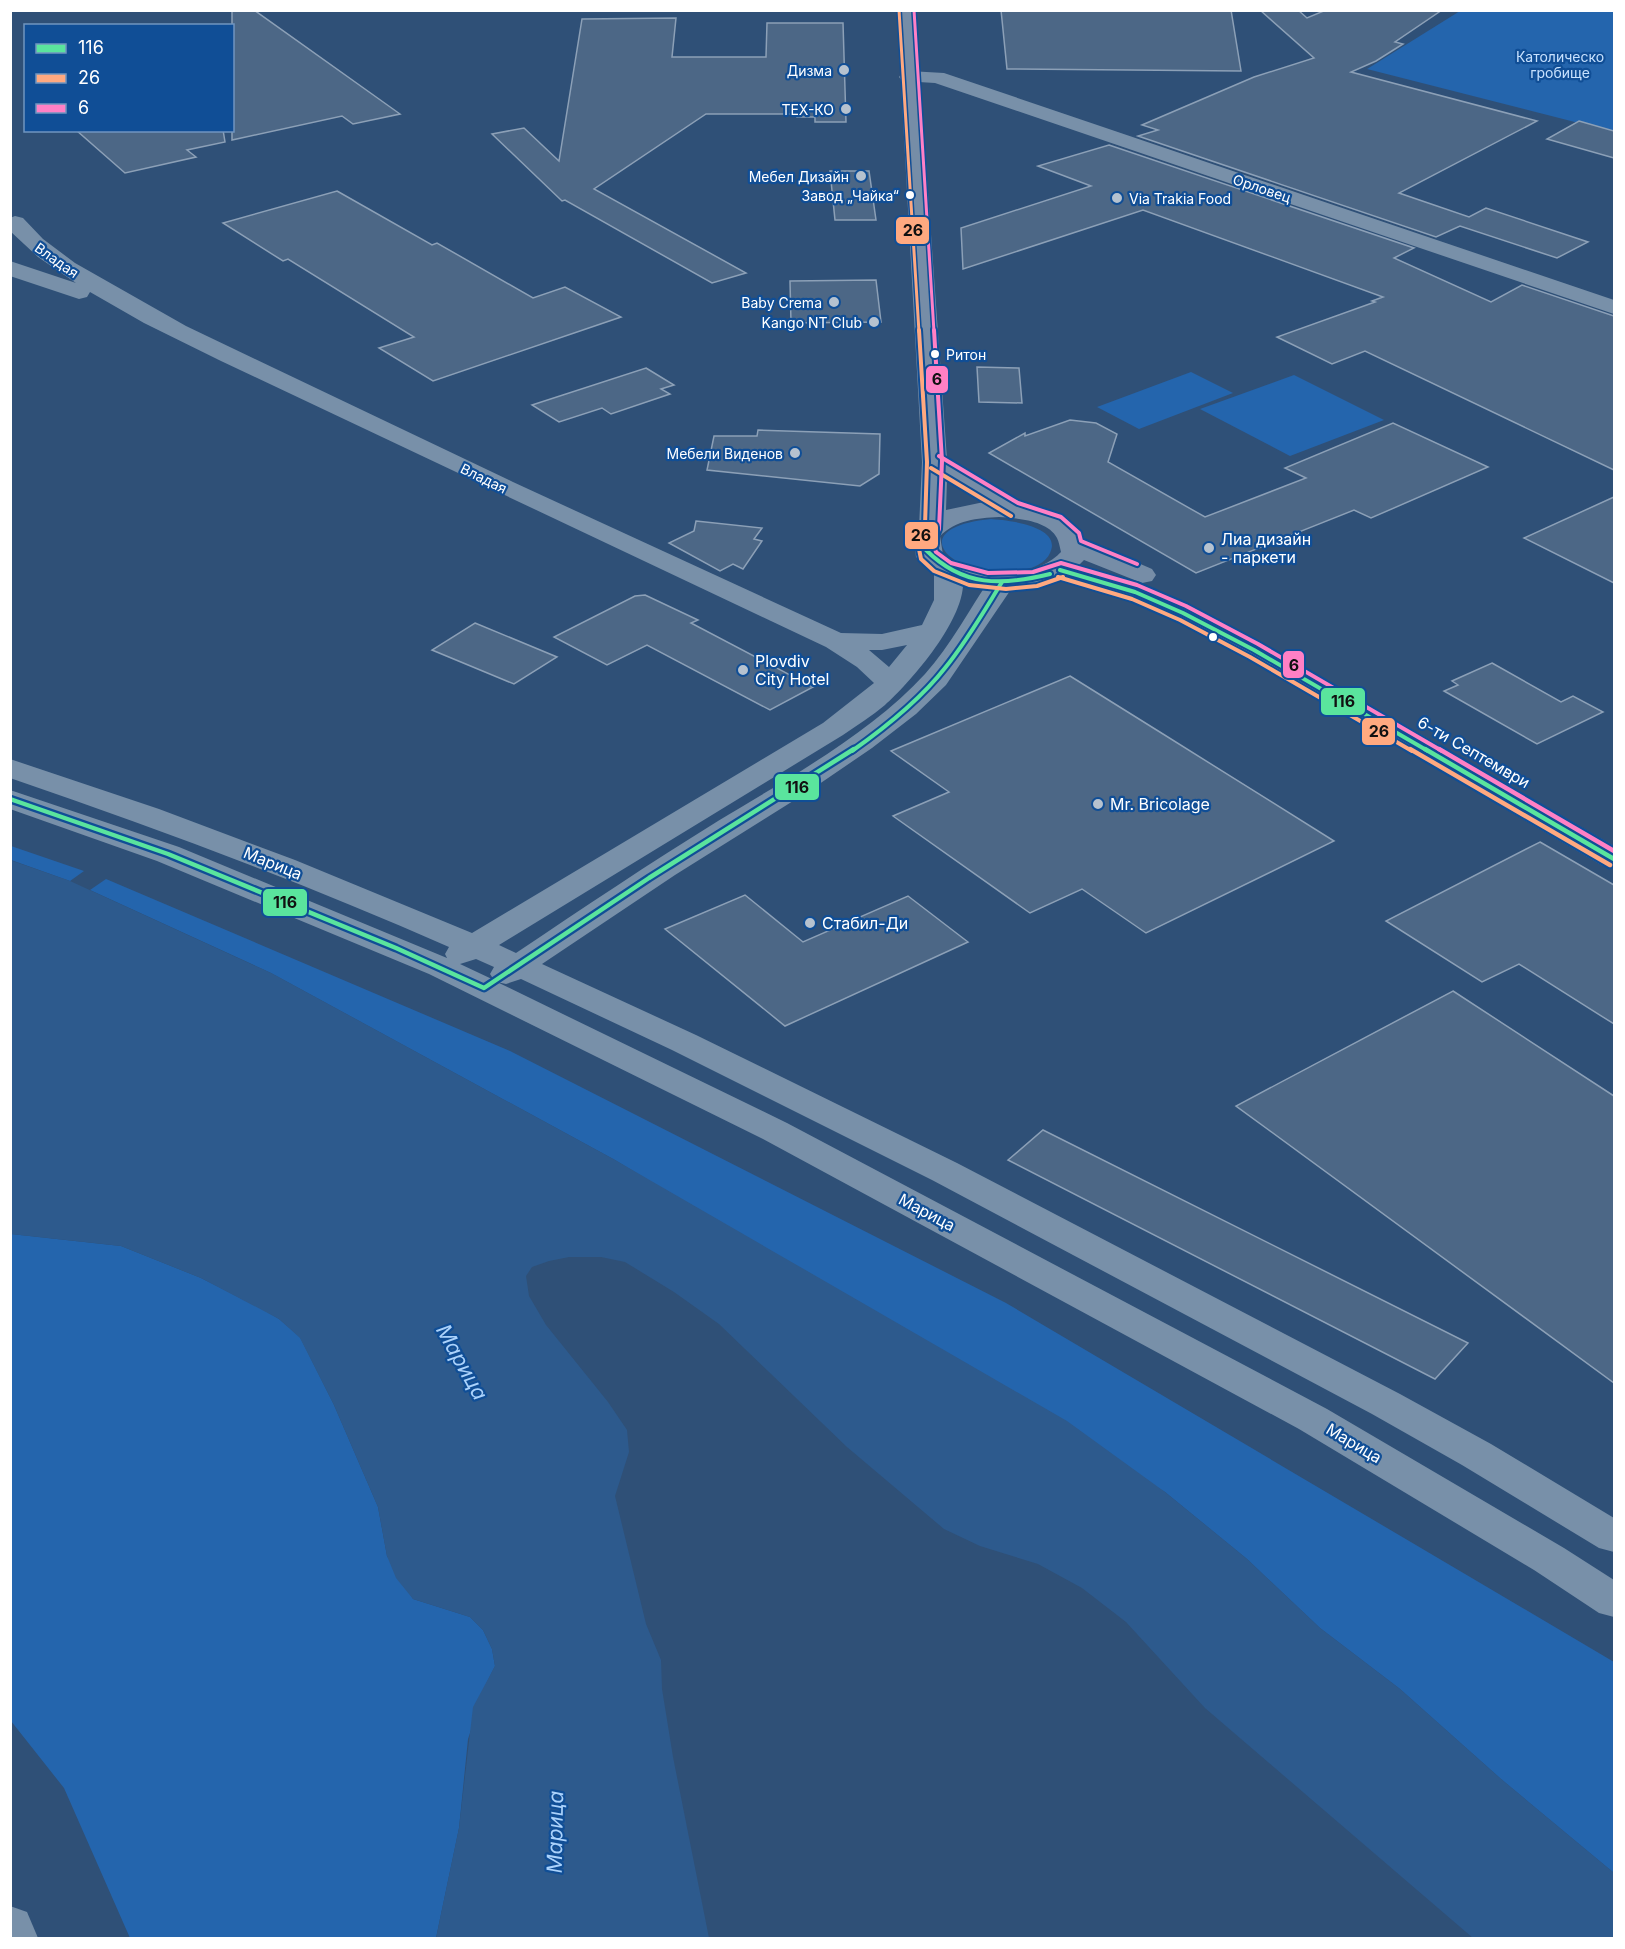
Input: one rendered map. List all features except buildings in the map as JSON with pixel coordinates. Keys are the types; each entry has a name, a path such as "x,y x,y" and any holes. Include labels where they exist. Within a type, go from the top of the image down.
{"main road":[{"path":"906,10 935,462 932,528"},
{"path":"935,462 1015,510"},
{"path":"1015,510 1031,513 1057,523 1073,538 1067,558 1034,579 1002,582 973,579 948,570 930,557 926,550 927,535 941,522 967,512 1015,510"},
{"name":"6-ти Септември","path":"1067,558 1207,602 1273,636 1614,832"},
{"name":"6-ти Септември","path":"1067,558 1254,650 1614,859"}],"street":[{"name":"Орловец","path":"909,76 944,80 1614,307"},
{"name":"Владая","path":"12,224 51,259 135,309 566,517 836,642 867,661 890,683"},
{"name":"Владая","path":"10,268 135,309"},
{"path":"441,967 833,729 875,698 907,665 931,631 948,600 948,570"},
{"path":"484,988 664,868 798,785 862,742 906,708 936,679 1002,582"},
{"name":"Владая","path":"836,642 882,642 931,631"},
{"name":"Марица","path":"10,768 195,833 475,945 872,1133 1431,1428 1614,1537"},
{"name":"Марица","path":"10,799 168,854 441,967 775,1131 1303,1413 1539,1553 1614,1601"},
{"path":"10,1926 15,1938"}],"green space":[{"name":"Католическо гробище","path":"1460,11 1614,11 1614,132 1367,69"},
{"path":"1191,372 1233,393 1139,429 1097,407"},
{"path":"1294,375 1384,420 1290,456 1200,409"},
{"path":"991,519 1031,526 1049,536 1052,544 1048,557 1031,568 998,572 976,569 958,562 946,553 942,543 947,533 963,524"},
{"path":"10,846 84,871 70,881 11,860"},
{"path":"106,879 510,1051 1006,1303 1614,1662 1614,1873 1501,1779 1400,1689 1320,1628 1247,1559 1165,1492 615,1160 271,973 90,890"},
{"path":"11,1234 121,1246 201,1278 279,1319 300,1337 334,1405 378,1507 387,1556 413,1599 470,1617 483,1630 492,1649 495,1666 487,1682 468,1739 459,1828 436,1938 130,1938 64,1788 11,1721"}],"water":[{"path":"10,860 70,881 271,973 615,1160 1067,1421 1165,1492 1247,1559 1320,1628 1400,1689 1501,1779 1614,1873 1614,1938 1473,1938 1205,1708 1126,1622 1082,1588 1038,1564 980,1546 944,1529 847,1447 719,1324 674,1292 625,1262 601,1257 569,1257 532,1267 526,1276 529,1296 546,1325 608,1402 627,1430 629,1452 615,1496 646,1624 661,1660 662,1689 673,1757 709,1938 436,1938 459,1828 473,1707 495,1666 492,1649 483,1630 470,1617 413,1599 396,1578 387,1556 378,1507 334,1405 300,1338 279,1319 201,1278 121,1246 11,1234"}],"transit line":[{"name":"26","path":"899,10 927,462 925,526 918,544 921,559 934,571 969,585 1006,589 1037,586 1063,577"},
{"name":"6","path":"914,10 942,461 939,529 933,544 936,552 951,563 988,573 1033,572 1061,563 1137,585 1186,606 1258,644 1614,851"},
{"name":"6","path":"939,456 1018,503 1061,517 1079,533 1081,541 1137,564"},
{"name":"26","path":"931,468 1011,516"},
{"name":"116","path":"932,528 927,535 926,550 952,572 967,578 1000,582 1050,574"},
{"name":"116","path":"1060,570 1135,592 1183,613 1254,650 1614,859"},
{"name":"26","path":"1058,577 1132,599 1180,620 1250,657 1610,865"},
{"name":"116","path":"10,799 168,854 396,948 484,988 649,878 826,768 885,726 912,703 944,669 1002,582"}],"place":[{"name":"Дизма","path":"844,70"},
{"name":"ТЕХ-КО","path":"846,109"},
{"name":"Мебел Дизайн","path":"861,176"},
{"name":"Завод „Чайка“","path":"910,195"},
{"name":"Via Trakia Food","path":"1117,198"},
{"name":"Baby Crema","path":"834,302"},
{"name":"Kango NT Club","path":"874,322"},
{"name":"Ритон","path":"935,354"},
{"name":"Мебели Виденов","path":"795,453"},
{"name":"Лиа дизайн - паркети","path":"1209,548"},
{"name":"Plovdiv City Hotel","path":"743,670"},
{"name":"Mr. Bricolage","path":"1098,804"},
{"name":"Стабил-Ди","path":"810,923"}]}
